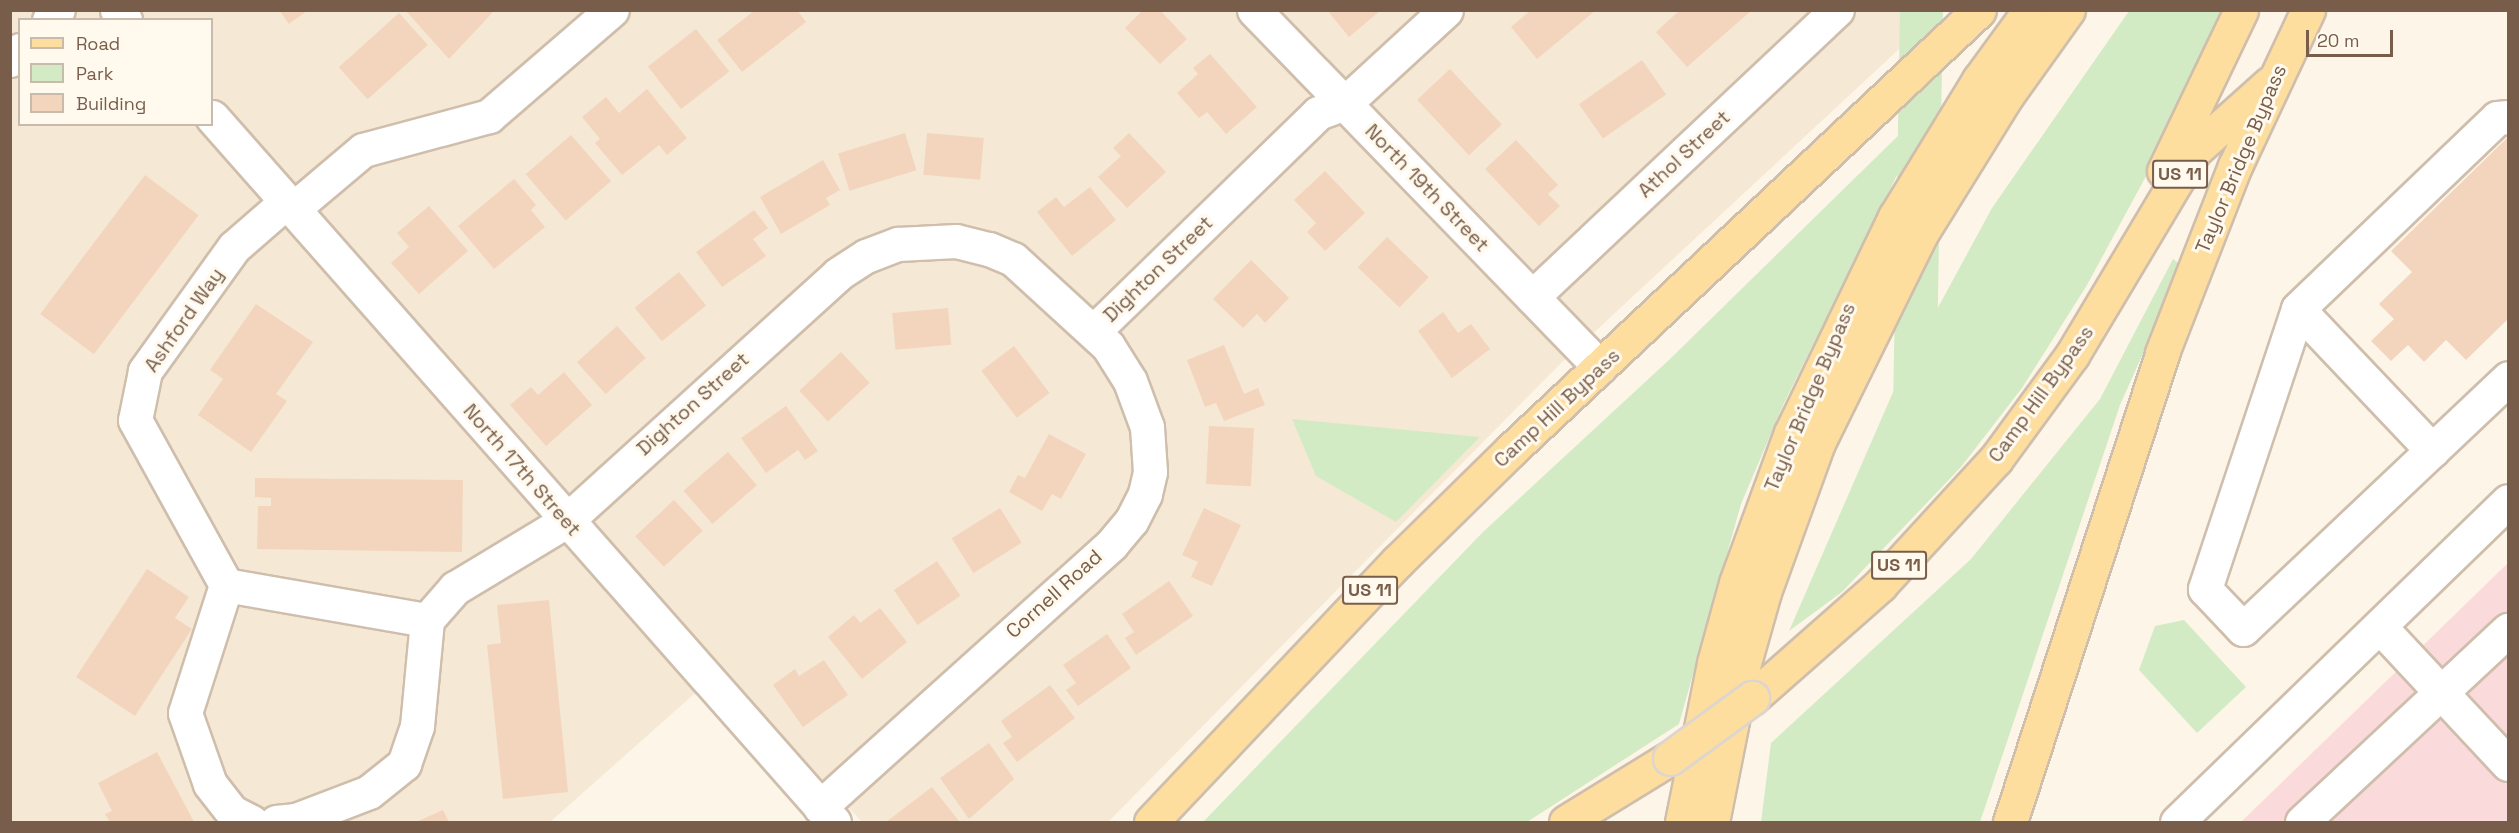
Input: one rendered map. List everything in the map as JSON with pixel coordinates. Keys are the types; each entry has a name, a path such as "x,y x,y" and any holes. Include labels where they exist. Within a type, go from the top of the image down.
{"main road":[{"name":"Camp Hill Bypass","path":"1151,822 1398,561 1979,10"},
{"name":"Taylor Bridge Bypass","path":"1682,822 1713,663 1736,583 1791,433 1895,217 1979,81 2030,10"},
{"path":"1712,822 1745,659 1764,592 1818,443 1922,232 2005,98 2068,10"},
{"path":"2114,289 2191,106 2241,10"},
{"name":"Taylor Bridge Bypass","path":"2010,822 2162,353 2273,81 2308,10"},
{"name":"Camp Hill Bypass","path":"1566,822 1670,758 1752,698 1838,625 1957,504 2030,416 2114,289 2194,151 2273,81"}],"street":[{"name":"Ashford Way","path":"226,585 135,420 145,371 234,247 363,150 489,116 612,10"},
{"name":"North 19th Street","path":"1254,10 1600,367"},
{"name":"Dighton Street","path":"566,521 837,274 887,248 931,240 989,249 1013,259 1095,330 1318,113 1345,103 1446,10"},
{"name":"Athol Street","path":"1532,297 1836,10"},
{"path":"2508,117 2497,118 2298,309 2205,589 2243,629 2508,378"},
{"name":"North 17th Street","path":"213,118 566,521 827,814"},
{"path":"2298,309 2432,450"},
{"name":"Cornell Road","path":"827,814 1131,521 1150,472 1148,427 1130,381 1095,330"},
{"path":"2177,822 2381,628 2508,501"},
{"path":"276,822 296,820 369,792 404,764 417,726 427,620 455,588 566,521"},
{"path":"252,822 232,812 210,784 185,713 226,585 427,620"},
{"path":"2381,628 2508,764"},
{"path":"2302,822 2508,630"}],"shaded area":[{"path":"10,11 1940,11 1560,364 1108,822 862,822 721,670 550,822 11,822"},
{"path":"2508,563 2508,822 2241,822"}],"green space":[{"path":"1900,10 1943,11 1936,425 1893,424"},
{"path":"2129,11 2227,11 2151,167 2087,285 2022,388 1961,467 1842,592 1789,631 1897,383 1992,208"},
{"path":"1905,129 1918,133 1784,403 1741,504 1679,724 1527,822 1203,822 1483,532 1670,359"},
{"path":"2173,259 2182,266 2120,405 1980,822 1761,822 1771,743 1971,559 2100,399"},
{"path":"1292,419 1480,437 1396,522 1316,476"},
{"path":"2184,620 2246,687 2197,733 2139,670 2155,626"}],"building":[{"path":"279,10 308,10 289,24"},
{"path":"405,10 495,10 449,59"},
{"path":"755,10 797,10 806,22 742,72 717,40"},
{"path":"1143,10 1160,10 1187,39 1160,64 1125,28"},
{"path":"1327,10 1381,10 1349,37"},
{"path":"1531,10 1596,10 1537,59 1511,27"},
{"path":"1680,10 1752,10 1687,67 1656,32"},
{"path":"399,13 428,45 368,99 339,67"},
{"path":"696,29 729,72 681,109 648,67"},
{"path":"1210,54 1257,107 1226,134 1207,112 1199,118 1177,93 1198,74 1193,68"},
{"path":"1642,60 1666,94 1603,139 1579,104"},
{"path":"1450,69 1502,125 1469,155 1417,100"},
{"path":"647,89 687,138 667,155 659,145 622,175 595,143 600,139 582,117 606,97 619,113"},
{"path":"905,133 916,170 849,191 838,153"},
{"path":"927,133 984,138 980,180 923,175"},
{"path":"1129,133 1166,172 1127,208 1098,177 1121,156 1113,148"},
{"path":"571,135 611,181 566,220 526,174"},
{"path":"2507,138 2508,319 2466,360 2446,340 2424,362 2408,345 2391,361 2371,341 2394,319 2379,304 2412,272 2391,251"},
{"path":"1516,140 1558,185 1548,194 1560,206 1539,226 1485,169"},
{"path":"823,160 840,190 826,198 830,205 781,234 760,197"},
{"path":"1325,171 1365,213 1325,251 1307,232 1316,223 1294,200"},
{"path":"145,175 199,215 94,354 40,314"},
{"path":"514,179 536,205 531,210 545,227 494,269 458,226"},
{"path":"1090,187 1116,220 1072,256 1037,212 1056,197 1064,207"},
{"path":"429,206 468,251 419,294 391,263 409,247 397,233"},
{"path":"754,210 768,228 753,239 766,256 722,287 696,252"},
{"path":"1387,237 1429,277 1400,308 1358,267"},
{"path":"1251,260 1289,298 1265,323 1257,314 1243,328 1213,299"},
{"path":"679,272 706,305 662,341 635,308"},
{"path":"256,304 313,342 276,394 287,401 251,452 198,415 223,379 210,370"},
{"path":"948,308 951,345 895,350 892,313"},
{"path":"1443,312 1458,333 1471,324 1490,349 1452,378 1418,331"},
{"path":"617,326 646,358 606,394 577,362"},
{"path":"1224,345 1244,394 1258,388 1265,405 1224,421 1216,403 1205,407 1187,360"},
{"path":"1014,346 1050,393 1017,418 981,371"},
{"path":"841,352 870,383 828,422 799,391"},
{"path":"564,372 592,405 546,446 510,405 531,387 538,395"},
{"path":"786,406 818,451 805,460 798,450 766,473 741,438"},
{"path":"1209,426 1254,428 1251,486 1206,484"},
{"path":"1049,434 1086,454 1061,499 1052,494 1042,511 1009,492 1018,475 1025,478"},
{"path":"728,452 757,485 712,524 683,491"},
{"path":"255,478 463,480 462,552 257,549 258,506 271,506 271,498 255,497"},
{"path":"674,500 703,531 664,567 635,536"},
{"path":"1000,508 1022,543 973,573 952,538"},
{"path":"1204,508 1241,525 1212,586 1191,577 1198,562 1182,555"},
{"path":"937,561 960,596 917,625 894,590"},
{"path":"147,569 189,597 175,618 192,629 135,716 76,677"},
{"path":"1169,581 1193,616 1136,655 1125,638 1134,632 1122,614"},
{"path":"549,600 568,792 503,799 487,645 501,643 497,605"},
{"path":"880,608 907,642 862,679 828,637 854,615 860,623"},
{"path":"1107,634 1131,668 1078,706 1066,690 1076,683 1063,665"},
{"path":"824,660 848,695 803,727 773,685 795,669 799,676"},
{"path":"1050,685 1075,718 1017,762 1003,743 1012,737 1001,721"},
{"path":"989,743 1014,779 969,819 940,778"},
{"path":"157,752 194,822 110,822 105,814 112,811 98,783"},
{"path":"932,787 959,821 886,822"},
{"path":"443,810 449,822 416,822"}]}
